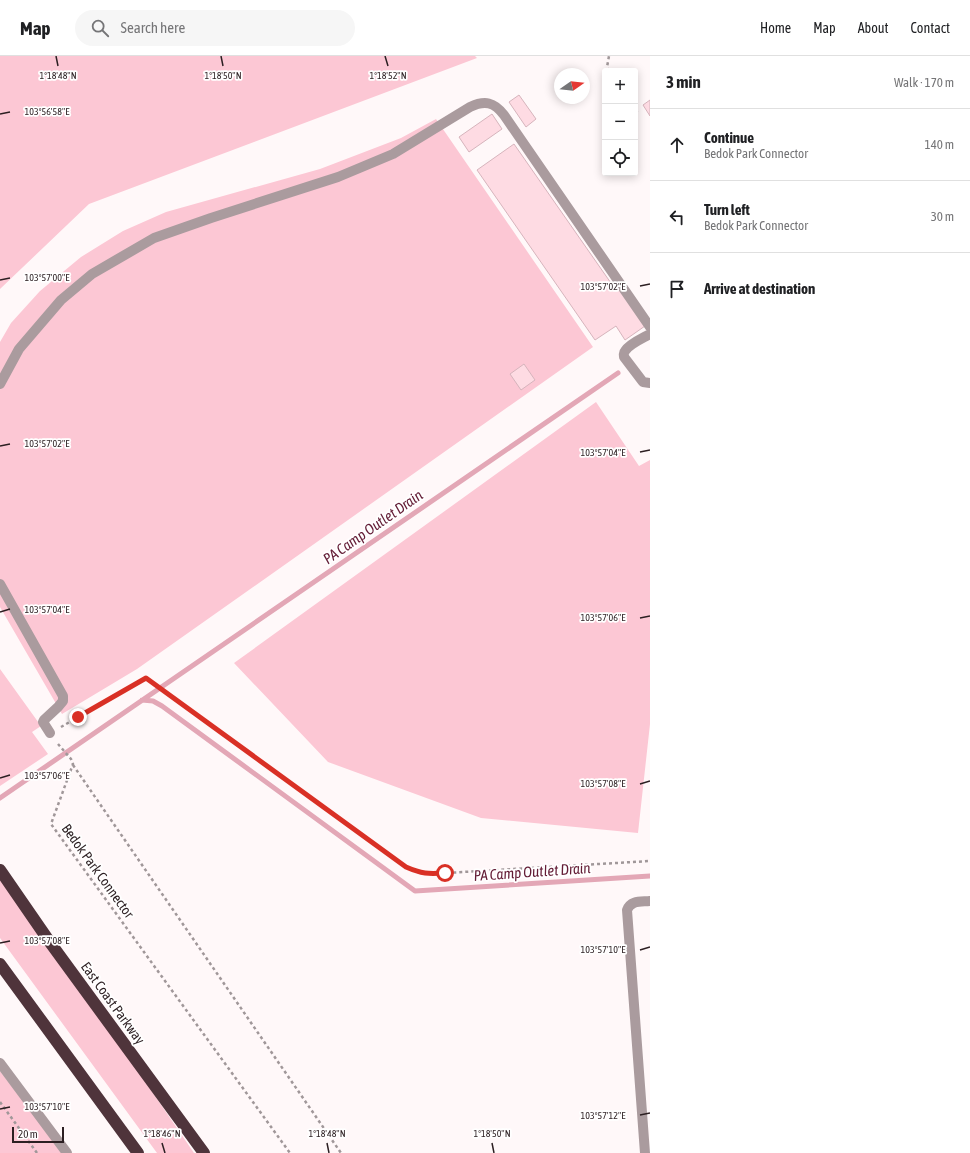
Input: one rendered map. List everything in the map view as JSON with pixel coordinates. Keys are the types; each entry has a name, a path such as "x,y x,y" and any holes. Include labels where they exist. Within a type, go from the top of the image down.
{"highway":[{"name":"East Coast Parkway","path":"0,870 49,941 204,1153"},
{"path":"0,964 138,1153"}],"street":[{"path":"0,384 19,349 61,300 92,274 154,238 338,177 394,154 477,103 485,102 493,104 502,112 650,327"},
{"path":"650,334 624,351 624,357 643,382 650,383"},
{"path":"0,584 63,696 63,701 44,720 52,736"},
{"path":"645,1153 627,910 632,903 650,901"},
{"path":"0,1063 67,1153"}],"path":[{"path":"607,68 609,56"},
{"path":"341,1153 70,759 52,736 146,678 406,867 418,872 429,874 650,861"},
{"name":"Bedok Park Connector","path":"73,764 51,824 290,1153"},
{"path":"0,1102 37,1153"}],"shaded area":[{"path":"0,56 475,56 477,58 89,204 0,289"},
{"path":"436,119 593,347 137,669 62,714 0,607 0,342 11,323 40,291 81,257 123,231 166,212 320,169 401,138"},
{"path":"596,402 639,466 650,460 650,724 638,833 481,818 328,762 234,663"},
{"path":"0,669 41,726 32,732 48,754 0,786"},
{"path":"0,869 194,1153 157,1153 0,938"},
{"path":"0,1071 63,1153 0,1153"}],"building":[{"path":"519,95 536,119 526,127 509,102"},
{"path":"650,100 650,116 643,105"},
{"path":"492,114 502,129 469,152 459,137"},
{"path":"514,144 613,286 616,283 645,326 625,340 616,326 595,340 477,170"},
{"path":"524,364 535,380 521,390 510,374"}],"waterway":[{"name":"PA Camp Outlet Drain","path":"0,798 618,373"},
{"name":"PA Camp Outlet Drain","path":"142,700 153,701 162,706 415,891 650,876"}],"route":[{"path":"78,717 146,678 406,867 418,872 429,874 445,873"}]}
